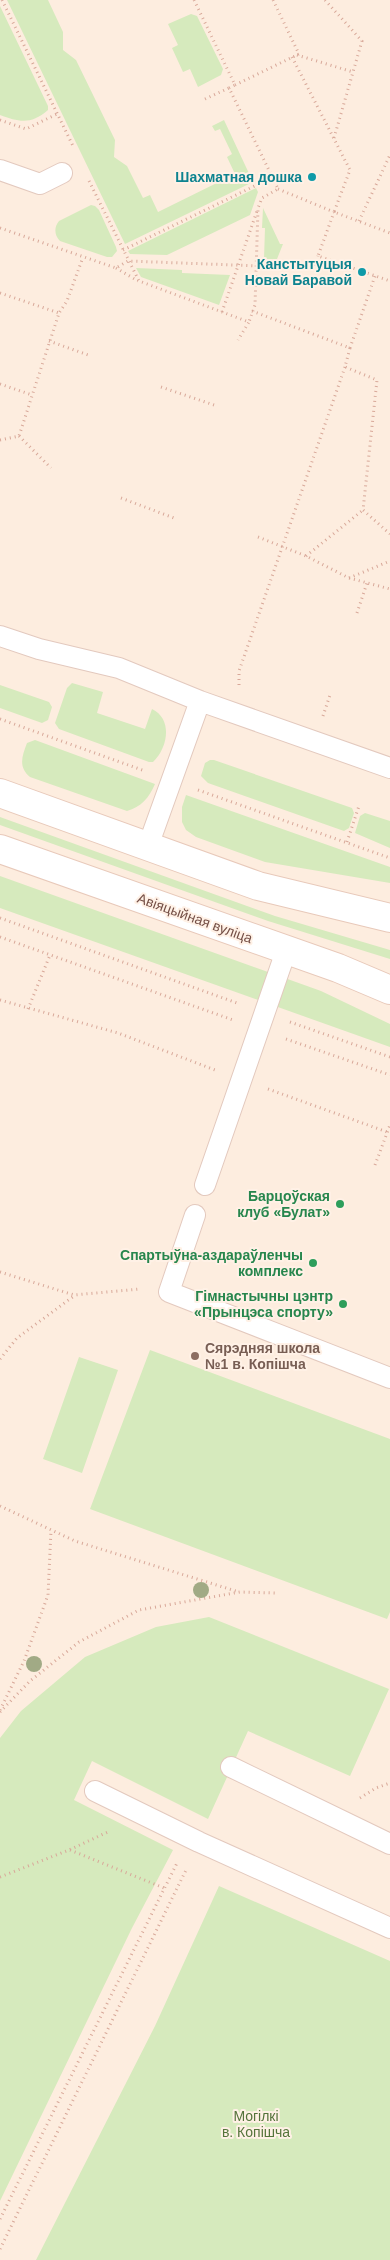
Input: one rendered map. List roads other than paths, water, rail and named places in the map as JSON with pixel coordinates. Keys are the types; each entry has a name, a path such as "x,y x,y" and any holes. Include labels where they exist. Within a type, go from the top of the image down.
{"main road":[{"path":"0,793 258,886 390,918"},
{"name":"Авіяцыйная вуліца","path":"0,849 338,968 390,990"}],"lane":[{"path":"0,170 40,184 62,173"},
{"path":"0,636 39,649 120,668 200,701 390,768"},
{"path":"148,846 200,701"},
{"path":"205,1186 286,951"},
{"path":"195,1215 169,1292 390,1378"},
{"path":"232,1767 390,1844"},
{"path":"95,1791 195,1840 390,1928"}],"place":[{"name":"Шахматная дошка","path":"312,177"},
{"name":"Канстытуцыя Новай Баравой","path":"362,272"},
{"name":"Барцоўская клуб «Булат»","path":"340,1204"},
{"name":"Спартыўна-аздараўленчы комплекс","path":"313,1263"},
{"name":"Гімнастычны цэнтр «Прынцэса спорту»","path":"343,1304"},
{"name":"Сярэдняя школа №1 в. Копішча","path":"195,1356"}],"park label":[{"name":"Могілкі в. Копішча","path":"256,2124"}]}
